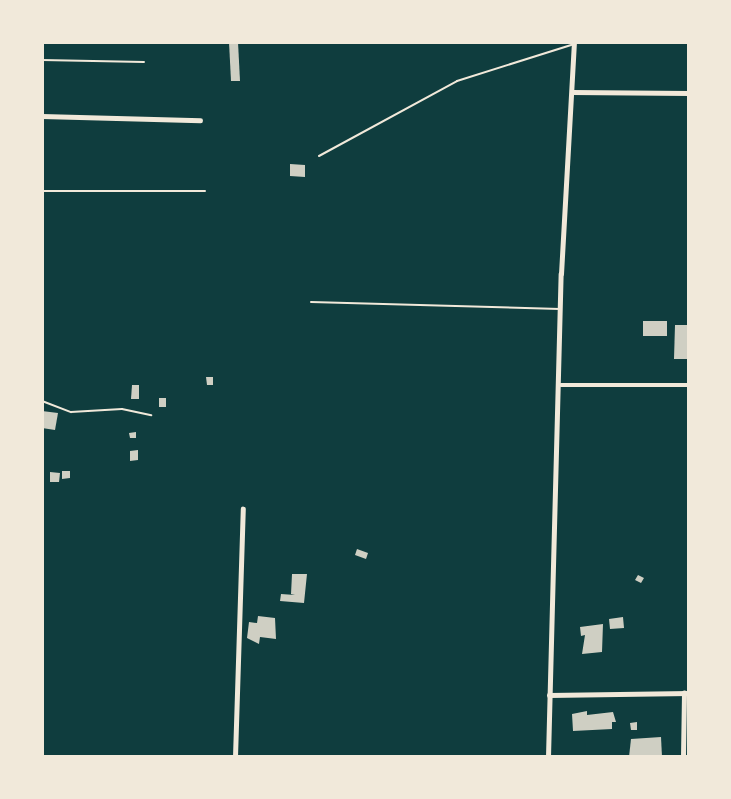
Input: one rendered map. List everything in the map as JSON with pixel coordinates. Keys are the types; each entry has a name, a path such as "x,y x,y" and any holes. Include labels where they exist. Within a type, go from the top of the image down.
{"street":[{"path":"548,757 562,309 574,43"},
{"path":"572,92 689,93"},
{"path":"42,116 200,120"},
{"path":"561,385 689,385"},
{"path":"235,757 243,509"},
{"path":"549,695 686,693 683,757"}],"lane":[{"path":"320,156 457,81 574,43"},
{"path":"42,60 144,62"},
{"path":"42,190 204,191"},
{"path":"311,302 562,309"},
{"path":"42,400 71,412 122,408 151,415"}],"building":[{"path":"229,42 238,42 240,81 231,81"},
{"path":"290,164 305,165 305,177 290,176"},
{"path":"643,321 667,321 667,336 643,336"},
{"path":"675,325 689,325 689,359 674,359"},
{"path":"206,377 213,377 213,385 207,385"},
{"path":"132,385 139,385 139,399 131,399"},
{"path":"159,398 166,398 166,407 159,407"},
{"path":"42,411 58,413 55,430 42,428"},
{"path":"136,432 136,438 130,438 129,433"},
{"path":"138,450 138,460 130,461 130,451"},
{"path":"62,471 70,471 70,478 62,479"},
{"path":"50,472 60,473 59,482 50,482"},
{"path":"357,549 368,553 366,559 355,555"},
{"path":"292,574 307,574 304,603 280,601 281,594 295,595 291,594"},
{"path":"638,575 644,578 641,583 635,580"},
{"path":"258,616 275,618 276,639 260,637 259,644 247,638 249,622 257,623"},
{"path":"623,617 624,628 610,629 609,619"},
{"path":"603,624 602,652 582,654 585,635 581,636 580,627"},
{"path":"587,711 587,715 613,712 616,722 612,722 612,729 573,731 572,714"},
{"path":"637,722 637,730 631,730 630,723"},
{"path":"661,737 662,757 629,757 631,739"}]}
